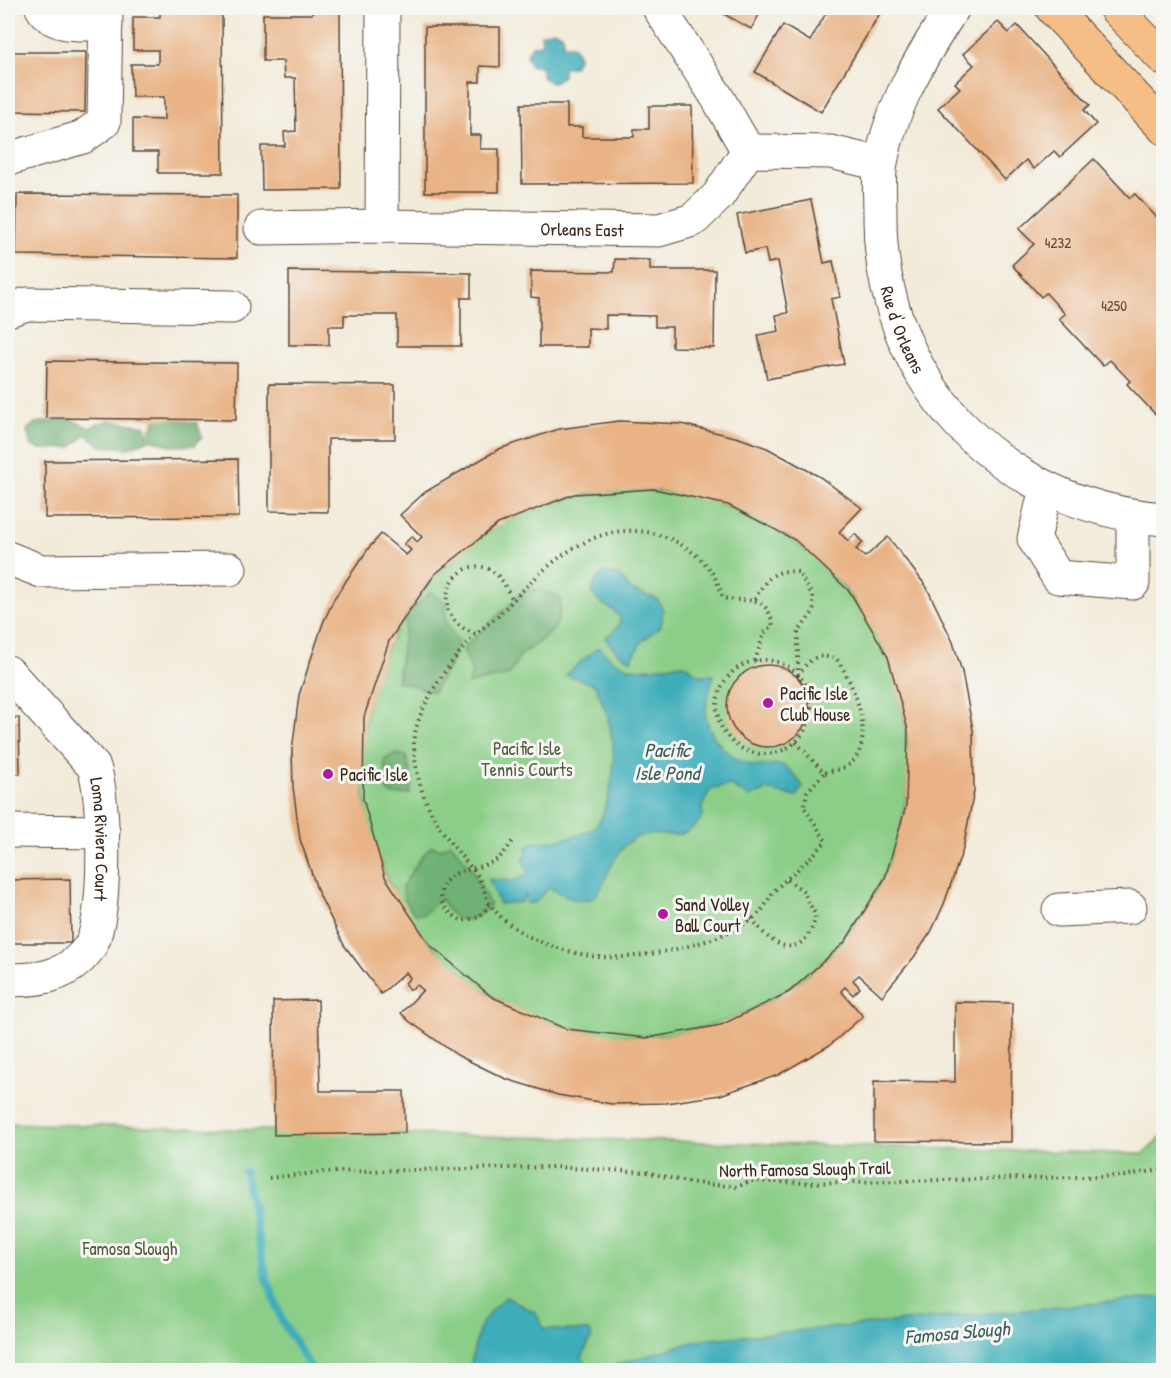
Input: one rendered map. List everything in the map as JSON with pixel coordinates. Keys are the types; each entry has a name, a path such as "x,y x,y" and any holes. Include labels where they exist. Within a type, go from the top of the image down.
{"main road":[{"path":"1052,8 1164,128"},
{"path":"1115,8 1160,47"}],"street":[{"path":"8,159 83,137 104,122 106,16 60,22 46,15 42,8"},
{"path":"382,226 383,8"},
{"path":"659,8 717,97 748,151 831,152 880,164"},
{"name":"Rue d' Orleans","path":"953,8 917,64 890,128 880,164 879,249 898,328 916,368 965,430 991,454 1046,488 1086,505 1148,518"},
{"name":"Orleans East","path":"261,228 382,226 659,230 693,220 718,196 748,151"},
{"path":"8,310 27,304 232,307"},
{"path":"1046,488 1034,539 1058,577 1133,583 1148,518"},
{"path":"8,558 41,571 230,569"},
{"name":"Loma Riviera Court","path":"8,672 94,767 100,783 103,832 98,924 90,947 72,966 42,980 8,980"},
{"path":"8,831 103,832"},
{"path":"1059,910 1130,907"}],"path":[{"path":"755,661 764,633 773,626 766,607 755,599 723,598 710,566 693,552 662,535 630,531 596,537 578,546 541,571 476,635 451,663 422,711 413,743 425,804 440,831 478,875 490,905 508,925 526,935 581,954 605,958 635,956 701,943 729,931 760,913 773,893 826,841 804,807 807,792 824,773 849,765 861,748 864,736 857,702 836,658 824,656 811,658 798,675"},
{"path":"476,635 460,629 453,621 446,595 448,585 455,575 467,569 482,568 497,574 513,600"},
{"path":"755,599 771,577 783,570 798,572 813,596 814,611 798,632 798,675"},
{"path":"755,661 778,662 798,675 810,695 811,712 807,728 796,742 776,752 752,753 737,746 726,735 719,721 717,705 724,683 741,666 755,661"},
{"path":"796,742 824,773"},
{"path":"490,905 479,917 470,921 462,921 445,907 441,898 447,880 471,868 494,862 513,841"},
{"path":"752,918 766,937 782,946 795,945 805,938 813,928 816,916 803,891 787,879"},
{"name":"North Famosa Slough Trail","path":"269,1178 324,1172 553,1167 647,1172 686,1182 737,1187 750,1181 808,1183 1124,1176 1164,1169"}],"green space":[{"path":"157,417 197,423 202,437 195,445 171,446 152,439 128,448 101,446 86,434 71,448 40,449 31,446 27,430 35,423 70,419 89,428 108,420 145,426 147,436"},
{"name":"Pacific Isle Tennis Courts","path":"635,490 688,495 739,511 787,536 828,570 862,611 887,659 903,710 908,763 903,816 887,867 862,915 828,956 787,990 739,1015 688,1031 635,1036 582,1031 531,1015 483,990 442,956 408,915 383,867 367,816 362,763 367,710 383,659 408,611 442,570 483,536 531,511 582,495"},
{"path":"528,587 560,598 560,610 555,627 522,654 509,675 468,684 472,672 463,649"},
{"path":"431,592 448,604 446,619 458,641 451,663 433,692 397,682 407,614"},
{"path":"395,754 406,756 412,779 410,794 393,795 387,791 384,760"},
{"path":"450,843 471,868 490,905 476,917 463,920 452,914 441,899 423,914 415,914 406,903 402,887 428,849 432,846 441,849"},
{"name":"Famosa Slough","path":"8,1123 1143,1154 1163,1136 1163,1370 8,1370"}],"water":[{"path":"553,30 563,35 563,45 573,45 579,56 574,67 563,67 563,76 552,83 542,77 542,66 531,66 526,56 532,45 542,44 541,34"},
{"path":"603,573 619,575 631,590 657,599 663,610 661,626 642,641 631,660 618,653 605,638 617,627 620,619 616,612 594,595 594,586"},
{"name":"Pacific Isle Pond","path":"598,647 619,664 629,667 638,669 685,664 698,675 714,675 706,716 710,729 719,744 732,756 748,764 784,766 803,786 796,797 768,790 749,797 730,785 710,790 702,807 703,816 694,827 677,835 650,834 629,842 617,856 600,889 591,899 574,899 548,888 534,903 527,903 525,894 522,902 499,904 489,879 513,881 529,874 523,860 527,855 526,848 532,843 582,834 595,827 603,814 613,769 610,726 595,685 566,675"},
{"path":"506,1297 536,1313 544,1329 588,1331 592,1336 582,1357 589,1370 470,1370 477,1338 484,1320 489,1312"},
{"path":"1163,1297 1163,1363 1049,1370 599,1370 699,1340"}],"building":[{"path":"160,8 222,8 223,173 158,173 158,152 133,152 133,119 164,120 164,97 132,97 131,64 158,64 158,50 133,50 133,17 160,17"},
{"path":"312,8 340,8 341,189 262,190 261,146 285,146 284,132 296,131 295,78 284,78 283,61 263,61 263,14 312,14"},
{"path":"713,8 763,8 751,29"},
{"path":"829,8 883,8 821,112 755,72 783,25 810,41"},
{"path":"998,22 1009,33 1017,25 1090,105 1084,110 1096,124 1060,157 1054,151 1034,169 1026,160 1005,180 938,108 960,88 955,83 974,65 963,54"},
{"path":"425,27 500,27 500,67 480,66 480,82 470,82 470,135 481,135 480,149 499,149 499,192 425,192"},
{"path":"8,52 86,52 85,112 8,111"},
{"path":"521,104 567,104 567,127 582,127 582,137 634,137 634,129 649,129 649,106 692,106 693,183 522,184"},
{"path":"1094,159 1130,198 1135,194 1161,222 1164,219 1164,407 1155,414 1127,384 1130,381 1110,360 1103,366 1059,319 1065,314 1046,293 1041,297 1012,265 1034,244 1019,229"},
{"path":"17,194 237,195 237,258 16,255"},
{"path":"811,200 824,263 833,261 840,297 831,299 844,364 767,379 758,335 779,331 776,315 788,313 778,261 768,263 765,249 745,253 737,215"},
{"path":"615,259 650,260 650,270 715,270 714,348 672,347 672,327 655,327 655,316 606,315 606,329 588,328 588,347 539,347 539,298 531,297 531,271 614,272"},
{"path":"289,271 471,273 471,298 461,298 461,346 397,346 397,315 344,315 344,326 329,326 329,345 289,345"},
{"path":"47,361 237,363 236,420 46,418"},
{"path":"269,384 395,385 395,439 328,439 328,512 269,511"},
{"name":"Pacific Isle","path":"619,421 681,424 739,438 767,448 820,477 862,508 839,532 848,541 855,534 863,543 856,549 865,557 888,537 926,586 953,642 962,672 973,730 974,791 963,849 944,904 931,932 882,996 859,975 853,980 860,988 853,995 845,987 841,991 863,1016 830,1045 778,1075 720,1095 666,1103 612,1104 558,1095 506,1079 457,1055 401,1013 423,990 417,985 410,990 405,983 410,978 406,972 381,994 344,945 318,892 300,839 293,787 292,751 299,695 323,623 335,597 381,534 406,555 411,550 404,544 412,536 417,542 422,537 400,515 425,492 499,449 559,429","holes":["654,489 728,505 795,540 850,592 888,657 908,730 906,806 885,878 845,942 789,992 721,1025 647,1038 566,1029 492,997 430,945 385,877 363,799 364,717 389,641 407,614 435,574 498,524 574,494"]},
{"path":"238,459 239,517 45,518 45,461"},
{"name":"Pacific Isle Club House","path":"768,665 784,668 797,677 806,690 809,706 806,722 797,735 784,744 768,747 752,744 739,735 730,722 727,706 730,690 739,677 752,668"},
{"path":"8,718 19,718 20,774 8,774"},
{"path":"70,879 71,943 8,943 8,880"},
{"path":"318,1000 320,1091 404,1091 405,1133 274,1135 273,1001"},
{"path":"955,1002 1012,1003 1011,1142 874,1141 874,1081 955,1082"}],"waterway":[{"path":"245,1172 266,1276 282,1321 312,1370"}],"place":[{"name":"Pacific Isle Club House","path":"768,703"},
{"name":"Pacific Isle","path":"328,774"},
{"name":"Sand Volley Ball Court","path":"663,914"}]}
